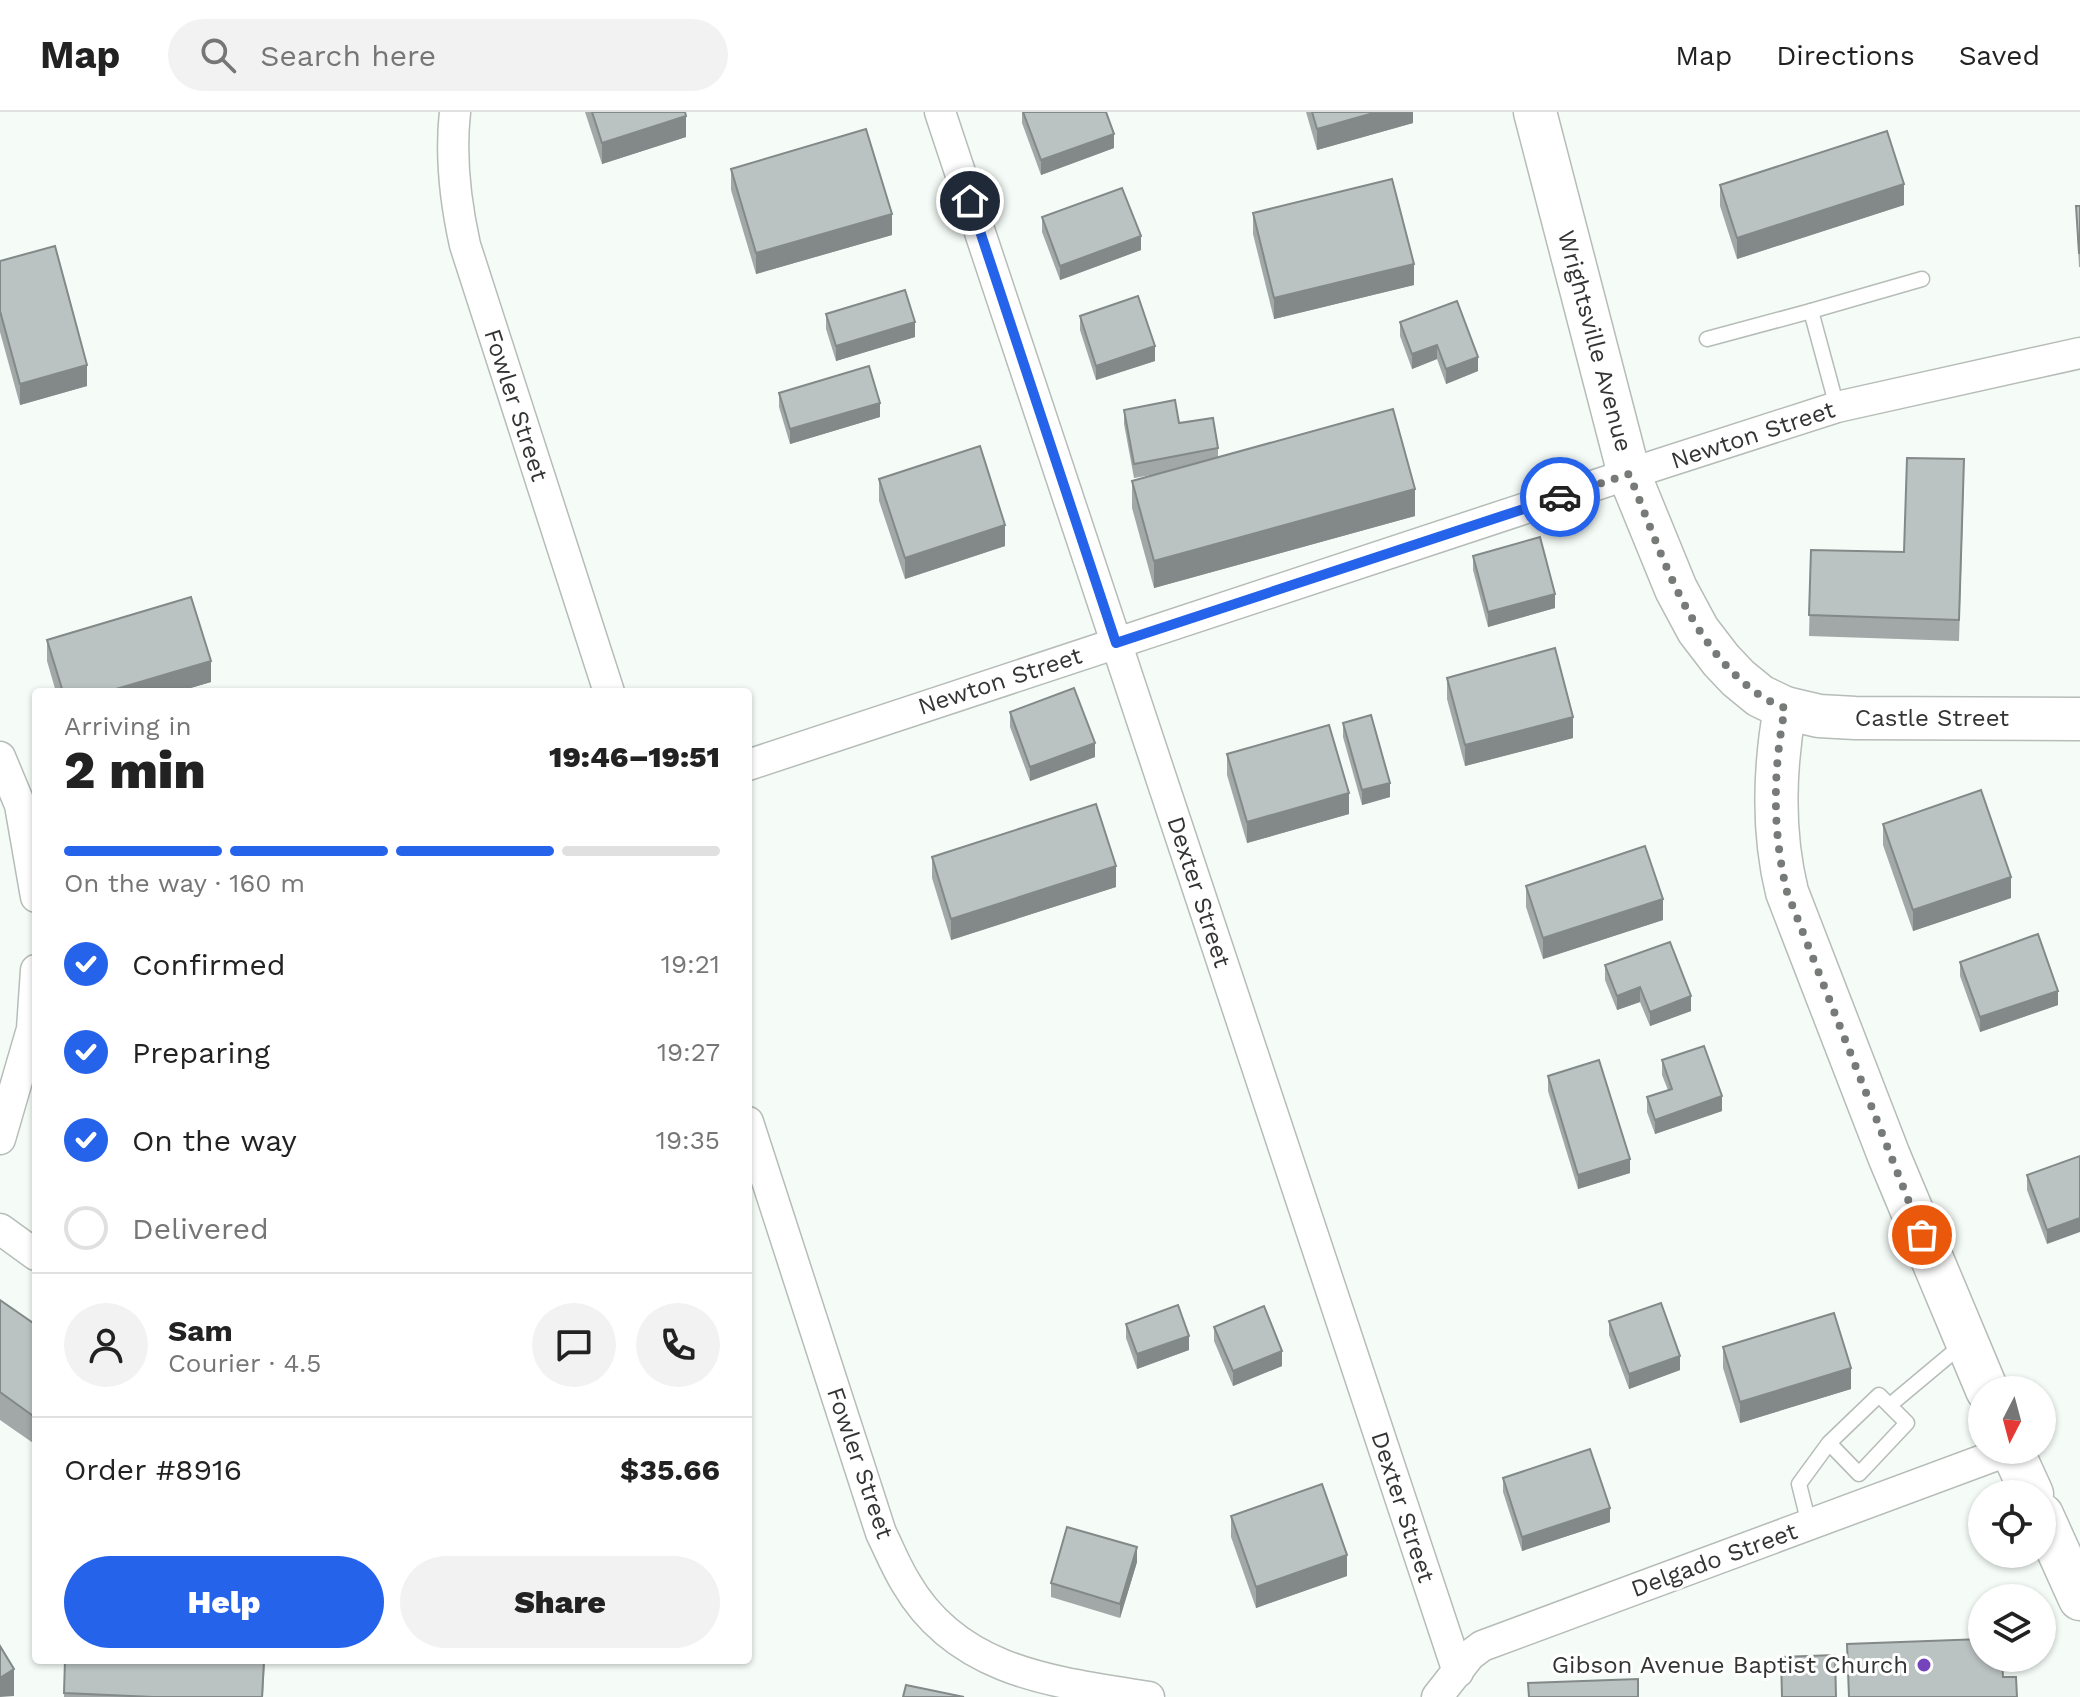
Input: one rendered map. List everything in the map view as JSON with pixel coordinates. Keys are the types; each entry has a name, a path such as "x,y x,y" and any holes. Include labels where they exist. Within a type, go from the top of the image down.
{"street":[{"name":"Fowler Street","path":"455,112 453,169 465,245 608,688"},
{"name":"Dexter Street","path":"940,112 1458,1672"},
{"name":"Wrightsville Avenue","path":"1535,112 1629,474 1676,589 1698,630 1738,678 1760,696 1785,708"},
{"name":"Newton Street","path":"752,764 1837,407 2080,353"},
{"name":"Castle Street","path":"1785,708 1819,716 1855,718 2080,719"},
{"path":"1785,708 1778,746 1776,826 1779,859 1787,892 1889,1156 1981,1376"},
{"path":"0,757 20,805 32,874"},
{"path":"0,1139 32,1029"},
{"name":"Fowler Street","path":"752,1134 881,1533 906,1584 941,1627 965,1647 988,1660 1099,1693"},
{"path":"0,1229 32,1252"},
{"name":"Delgado Street","path":"1437,1697 1470,1655 1482,1646 1973,1464"},
{"path":"2056,1546 2080,1599"},
{"path":"1099,1693 1149,1697"}],"lane":[{"path":"1707,339 1922,279"},
{"path":"1811,311 1837,407"},
{"path":"1890,1405 1966,1341"},
{"path":"1809,1524 1799,1484 1829,1443 1879,1395 1907,1423 1859,1474"},
{"path":"1829,1443 1859,1474 1871,1502"}],"building":[{"path":"592,112 685,112 686,116 602,143"},
{"path":"1023,112 1106,112 1114,134 1041,160"},
{"path":"1312,112 1377,112 1317,129"},
{"path":"866,129 892,214 756,253 731,169"},
{"path":"1887,131 1904,184 1737,238 1720,185"},
{"path":"1392,179 1414,264 1274,298 1253,213"},
{"path":"1122,188 1141,236 1060,266 1042,217"},
{"path":"2076,206 2080,206 2080,253 2079,253"},
{"path":"55,246 87,365 20,384 0,311 0,261"},
{"path":"905,290 915,322 836,346 826,314"},
{"path":"1138,296 1155,346 1096,366 1080,316"},
{"path":"1457,301 1478,357 1446,369 1437,345 1412,354 1400,322"},
{"path":"869,366 880,403 790,429 779,393"},
{"path":"1175,400 1179,423 1213,418 1218,448 1134,464 1124,410"},
{"path":"1393,409 1415,489 1154,561 1132,481"},
{"path":"980,446 1005,525 905,558 879,479"},
{"path":"1907,458 1964,459 1959,620 1809,615 1811,550 1904,552"},
{"path":"1540,537 1555,594 1488,612 1473,556"},
{"path":"191,597 211,661 120,688 62,688 47,640"},
{"path":"1555,648 1573,717 1465,745 1447,678"},
{"path":"1074,688 1095,743 1030,767 1010,712"},
{"path":"1371,715 1390,783 1362,790 1343,723"},
{"path":"1329,725 1349,793 1247,822 1227,754"},
{"path":"1981,790 2011,877 1913,910 1883,824"},
{"path":"1096,804 1116,866 951,919 932,857"},
{"path":"1645,846 1663,899 1543,938 1526,886"},
{"path":"2038,934 2058,991 1980,1017 1960,962"},
{"path":"1670,942 1691,996 1650,1012 1640,987 1617,996 1605,965"},
{"path":"1704,1046 1722,1096 1655,1120 1647,1097 1672,1089 1662,1060"},
{"path":"1599,1060 1630,1159 1578,1175 1548,1076"},
{"path":"2080,1156 2080,1218 2047,1230 2027,1175"},
{"path":"0,1300 32,1322 32,1415 0,1392"},
{"path":"1661,1303 1680,1356 1629,1374 1609,1321"},
{"path":"1178,1305 1189,1336 1137,1354 1126,1324"},
{"path":"1264,1306 1282,1351 1233,1371 1214,1327"},
{"path":"1834,1313 1851,1368 1740,1402 1723,1347"},
{"path":"1590,1449 1610,1508 1522,1537 1503,1478"},
{"path":"1322,1484 1347,1555 1256,1587 1231,1516"},
{"path":"1067,1527 1137,1547 1120,1604 1051,1583"},
{"path":"1968,1640 1968,1672 2003,1672 2003,1677 2016,1677 2017,1697 1849,1697 1847,1644"},
{"path":"0,1646 14,1669 0,1678"},
{"path":"1835,1655 1836,1697 1782,1697 1781,1657"},
{"path":"65,1664 264,1664 262,1697 64,1693"},
{"path":"1638,1679 1638,1697 1529,1697 1528,1683"},
{"path":"906,1685 964,1697 903,1697"}],"way so far":[{"path":"1560,497 1629,474 1676,589 1698,630 1738,678 1760,696 1785,708 1778,746 1776,826 1779,859 1787,892 1922,1235"}],"place":[{"name":"Gibson Avenue Baptist Church","path":"1924,1665"}],"route":[{"path":"970,201 1116,643 1560,497"}]}
